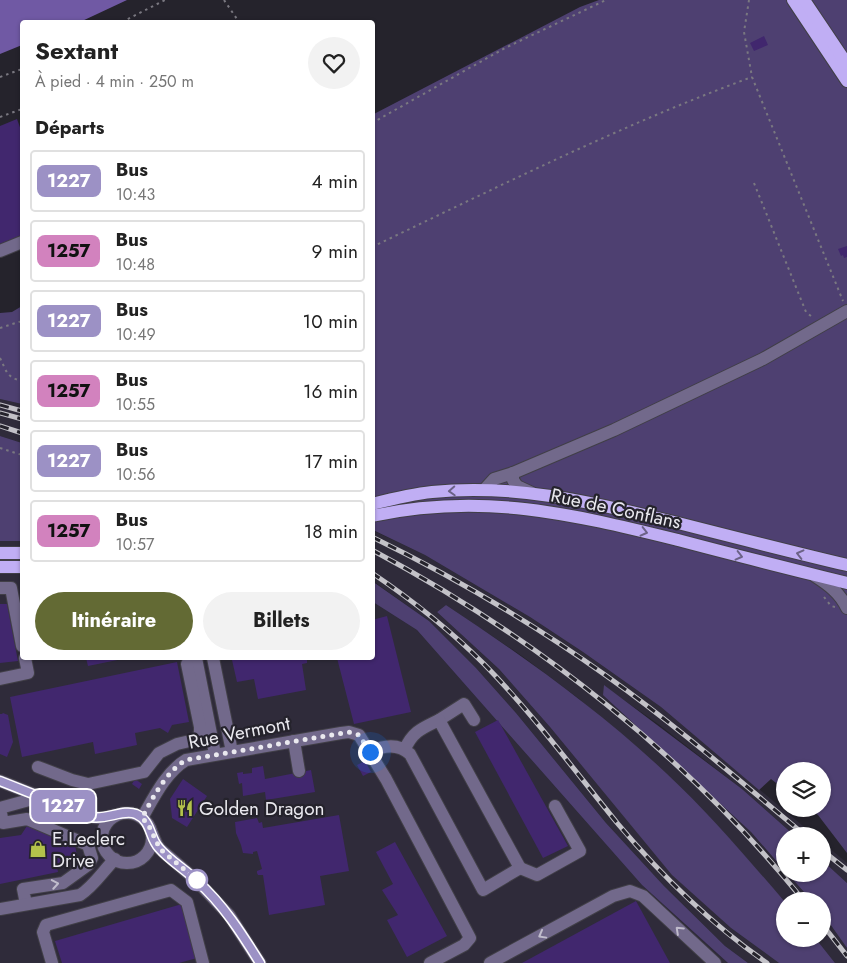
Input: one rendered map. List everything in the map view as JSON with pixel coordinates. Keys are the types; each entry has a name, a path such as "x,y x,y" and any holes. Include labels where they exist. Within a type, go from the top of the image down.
{"main road":[{"path":"793,0 847,81"},
{"path":"804,0 847,64"},
{"name":"Rue de Conflans","path":"375,503 431,492 484,490 532,493 596,503 847,565"},
{"name":"Rue de Conflans","path":"375,516 455,506 492,506 547,511 602,521 847,583"},
{"path":"0,553 20,554"},
{"path":"0,567 20,567"}],"street":[{"path":"0,251 20,243"},
{"name":"Rue de Conflans","path":"484,490 494,479 513,473 614,430 763,359 821,326 846,309"},
{"path":"513,473 515,483 532,493"},
{"path":"813,574 836,590 842,598 843,608"},
{"path":"0,588 11,588 20,635"},
{"path":"0,679 28,673 25,660"},
{"path":"213,660 232,752"},
{"path":"192,661 215,754"},
{"path":"38,767 88,784 144,772 159,753 178,744 194,740 200,734 192,661"},
{"path":"404,749 415,732 464,704 474,720"},
{"path":"439,720 520,868 537,875 580,851 554,806"},
{"name":"Rue Vermont","path":"142,818 152,799 176,766 186,760 349,732 359,735 370,752"},
{"path":"294,741 299,771"},
{"path":"430,963 464,944 470,938 370,752 380,747 392,746 404,749 410,754 483,890 520,868"},
{"path":"0,781 98,818 120,814 135,814 142,818 148,824 157,846 196,880 229,915 258,962"},
{"path":"76,811 88,784"},
{"path":"26,904 23,889 63,883 88,865 92,858 88,845 27,819 3,823 0,808 40,797"},
{"path":"76,811 97,826 104,846 110,856 115,859 131,862 155,853 169,857"},
{"path":"104,846 104,830 107,823 120,814"},
{"path":"144,856 150,847 151,831"},
{"path":"0,909 80,895 88,890 115,859"},
{"path":"52,963 43,932 46,925 171,890 187,902 203,963"},
{"path":"490,963 613,896 630,891 643,896 715,963"}],"path":[{"path":"126,20 165,0"},
{"path":"224,0 239,20"},
{"path":"375,121 505,48 606,0"},
{"path":"749,0 744,32 752,77 846,309"},
{"path":"0,77 20,69"},
{"path":"375,246 593,142 692,99 752,77"},
{"path":"0,118 20,110"},
{"path":"754,183 806,312 821,326"},
{"path":"0,328 20,322"},
{"path":"0,358 4,369 11,378 20,380"},
{"path":"0,448 20,454"},
{"path":"821,592 832,606 843,608"}],"shaded area":[{"path":"0,0 127,0 84,20 20,20 20,46 0,54"},
{"path":"599,0 847,0 847,853 831,832 831,827 827,827 820,817 831,817 831,762 776,762 776,783 771,779 759,790 661,707 583,652 530,617 425,555 375,531 375,113 580,7"},
{"path":"20,307 20,404 0,399 0,313 12,312"},
{"path":"0,399 20,404 20,442 0,436"},
{"path":"0,436 20,442 20,541 0,541"},
{"path":"375,531 425,555 530,617 583,652 661,707 776,803 776,817 792,817 804,827 785,827 742,789 658,724 604,686 751,832 776,861 776,882 795,882 804,892 776,892 718,826 578,698 522,656 446,605 437,612 499,669 550,727 673,875 731,928 779,963 748,963 725,946 664,886 606,823 516,713 476,668 429,621 375,582"},
{"path":"0,541 20,541 20,660 375,660 375,603 417,630 642,885 728,963 0,963"},
{"path":"375,583 429,621 476,668 516,713 606,823 664,886 725,946 748,963 728,963 642,885 417,630 375,603"},
{"path":"446,605 560,684 614,727 682,788 776,892 776,947 822,947 835,963 779,963 731,928 672,875 550,727 499,669 437,612"},
{"path":"604,685 742,789 785,827 776,827 776,861 751,832 603,695"},
{"path":"831,850 847,863 847,883 831,868"},
{"path":"831,868 847,883 847,948 831,925 831,892 804,892 795,882 831,882"},
{"path":"831,925 847,948 847,963 835,963 822,947 831,947"}],"building":[{"path":"764,36 768,45 754,51 750,43"},
{"path":"17,119 20,127 20,236 0,244 0,126"},
{"path":"847,246 847,257 844,258 838,249"},
{"path":"0,604 7,604 18,661 0,663"},
{"path":"387,616 411,712 354,724 338,660 375,660 375,619"},
{"path":"86,660 117,660 88,666"},
{"path":"232,660 307,660 307,663 302,664 306,690 258,699 254,679 237,682"},
{"path":"177,662 189,722 172,725 168,733 160,728 135,733 137,745 95,754 93,742 22,757 10,697"},
{"path":"0,714 8,715 13,742 7,757 0,754"},
{"path":"498,720 568,846 543,858 475,732"},
{"path":"365,761 371,772 363,776 357,765"},
{"path":"263,766 265,779 311,770 315,792 266,800 265,792 243,796 242,783 239,784 237,773 252,773 252,768"},
{"path":"135,779 142,784 139,789 132,784"},
{"name":"Golden Dragon","path":"183,779 207,796 187,827 172,818 170,799"},
{"path":"339,815 349,871 320,876 325,905 269,915 263,875 258,875 257,873 257,871 262,869 257,851 253,852 253,854 243,853 236,833 235,822 257,818 259,823 262,822 263,828"},
{"name":"E.Leclerc Drive","path":"32,825 39,831 51,832 51,837 58,836 60,842 74,839 77,856 63,859 64,865 57,867 58,872 0,884 0,838 21,835 27,826"},
{"path":"395,842 447,936 407,957 387,920 398,915 382,890 393,884 376,852"},
{"path":"636,901 670,963 522,963"},
{"path":"182,904 197,958 179,963 62,963 55,941"}],"railway":[{"path":"0,405 20,410"},
{"path":"0,413 20,418"},
{"path":"0,426 20,432"},
{"path":"375,539 433,568 493,602 580,657 684,735 795,827"},
{"path":"375,552 433,584 493,622 550,661 606,704 659,749 710,797 759,848 796,892"},
{"path":"375,575 430,616 484,664 536,722 618,824 652,862 707,916 767,963"},
{"path":"831,857 847,870"},
{"path":"831,936 847,956"}],"bus line":[{"name":"1227","path":"0,781 91,817 103,818 128,813 142,818 148,824 157,846 205,888 229,915 260,963"}],"place":[{"name":"Golden Dragon","path":"185,808"},
{"name":"E.Leclerc Drive","path":"38,849"}],"route":[{"path":"197,880 157,846 148,824 142,818 152,799 176,766 186,760 349,732 359,735 370,752"}]}
